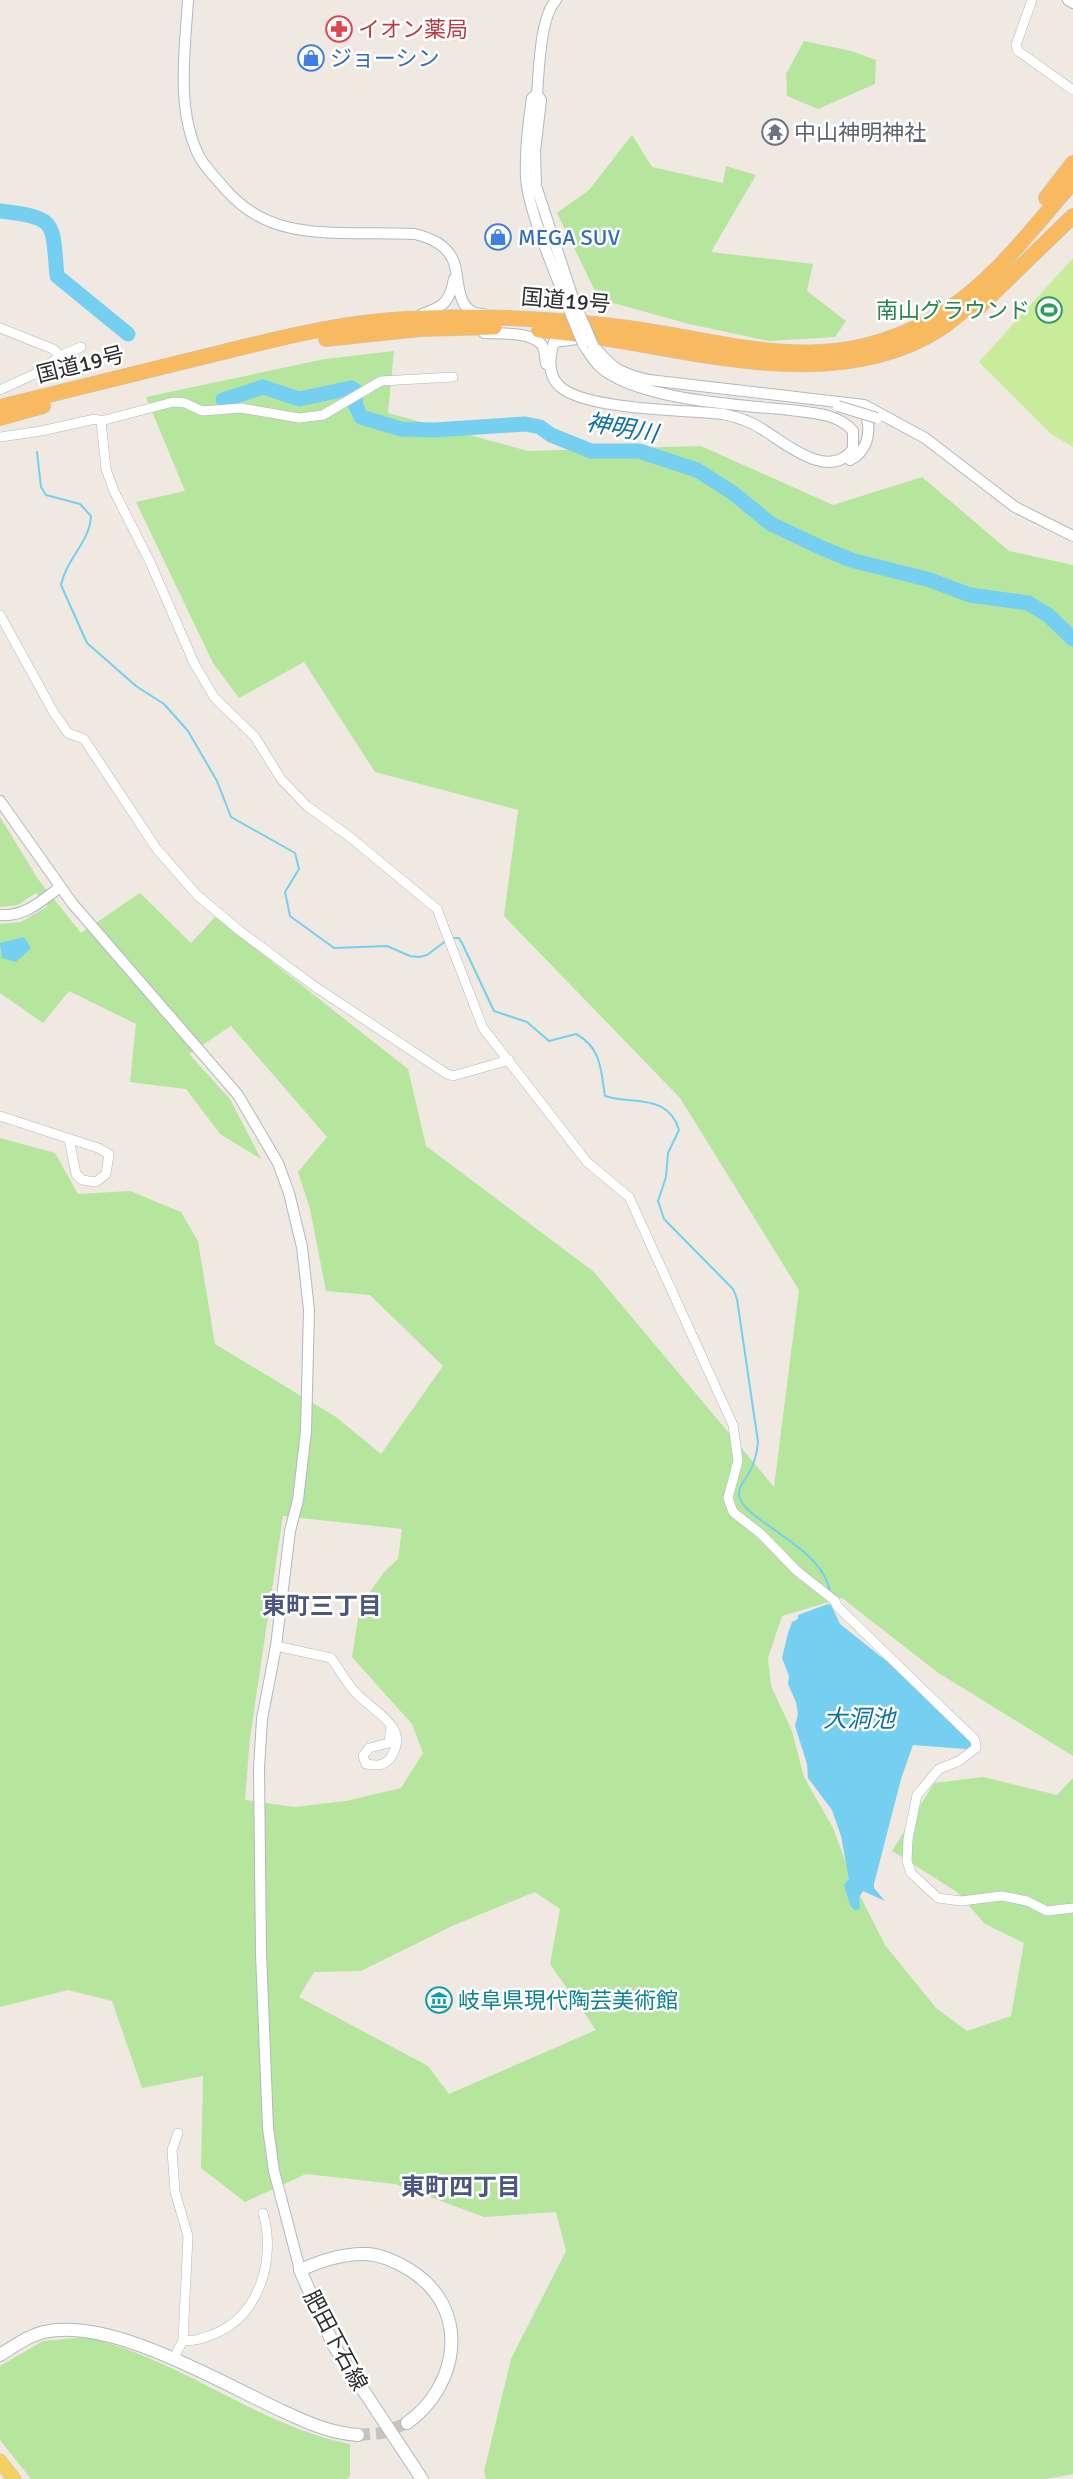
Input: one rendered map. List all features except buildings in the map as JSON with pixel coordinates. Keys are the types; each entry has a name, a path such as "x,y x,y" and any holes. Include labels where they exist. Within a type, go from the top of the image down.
{"highway":[{"path":"1004,259 1030,218 1073,163"},
{"name":"国道19号","path":"0,407 308,332 406,319 453,317 564,321 616,326 767,353 795,354 843,350 890,338 945,312 986,280 1073,182"},
{"name":"国道19号","path":"0,418 227,359 314,341 420,329 500,327 555,331 613,338 750,362 817,365 867,357 892,350 940,329 993,285 1073,197"},
{"path":"940,329 972,314 1073,216"}],"main road":[{"name":"肥田下石線","path":"407,2423 422,2412 438,2392 451,2356 447,2315 432,2288 401,2264 368,2254 330,2258 300,2270 334,2346 422,2479"},
{"path":"0,2355 27,2338 43,2332 72,2329 101,2332 173,2360 320,2428 358,2435"},
{"path":"0,2461 14,2479"}],"street":[{"path":"188,0 185,99 190,134 198,155 236,201 261,219 288,227 415,234 432,239 446,248 454,261 455,275 462,300 477,314 557,317 564,321"},
{"path":"556,0 546,22 537,94 532,98 526,179 538,223 570,303 588,344 598,366 630,384 685,398 816,413 845,421 853,431 853,449 840,459 819,460 798,453 741,418 589,400 562,388 551,371 551,353 554,342 571,339 650,348 701,357 714,355"},
{"path":"1032,0 1016,45 1018,51 1073,90"},
{"path":"1068,0 1073,3"},
{"path":"406,319 443,307 451,296 455,275"},
{"path":"0,328 53,349 60,356"},
{"path":"420,329 434,336 505,334 531,338 543,347 548,378 568,398 600,405 736,422 754,428 798,458 817,466 840,465 855,458 869,435 872,418"},
{"path":"588,344 625,375 864,405 892,418 932,443 1022,511 1073,536"},
{"path":"0,390 39,372 60,356 81,347"},
{"path":"0,437 95,419 101,421 172,402 185,403 202,411 241,408 299,418 323,415 381,381 453,377"},
{"path":"630,384 838,406 898,427 941,455 1016,515 1073,543"},
{"path":"101,421 106,469 114,491 152,564 194,663 214,697 255,737 281,779 307,806 350,837 437,909 483,1028 587,1162 629,1197 733,1425 738,1461 728,1490 733,1512 761,1533 797,1571 835,1601 837,1606 977,1744 969,1755 939,1769 917,1795 908,1839 907,1861 911,1874 938,1898 961,1900 1002,1896 1028,1901 1047,1911 1073,1908"},
{"path":"0,615 54,713 68,733 84,739 142,829 197,895 240,931 314,986 447,1074 453,1076 509,1060"},
{"path":"0,801 59,888 104,944 238,1095 262,1133 289,1193 303,1247 307,1278 306,1431 298,1500 290,1531 276,1646 262,1719 259,1768 261,1953 268,2128 274,2171 300,2270"},
{"path":"0,915 19,914 31,909 59,888"},
{"path":"0,1116 98,1148 109,1154 106,1174 96,1182 82,1180 76,1174 69,1139"},
{"path":"276,1646 331,1658 357,1694 387,1718 398,1737 396,1750 388,1762 377,1766 366,1764 363,1756 369,1748 389,1743 391,1725"},
{"path":"173,2360 183,2340 188,2236 175,2192 172,2150 178,2133"},
{"path":"183,2340 199,2340 221,2331 250,2304 260,2288 268,2252 268,2229 263,2212"}],"green space":[{"path":"804,41 851,51 876,60 875,84 818,109 787,96 786,74"},
{"path":"632,135 652,167 723,183 726,166 756,175 711,252 813,264 807,291 846,321 835,337 769,341 689,324 599,299 557,213 589,190"},
{"name":"南山グラウンド","path":"1073,258 1073,447 1051,434 979,362"},
{"path":"394,351 388,413 528,451 701,446 833,505 922,477 1009,551 1073,565 1073,1756 937,1672 842,1598 782,1616 768,1658 771,1686 792,1731 804,1777 833,1828 854,1884 885,1945 936,2008 967,2031 1011,2016 1024,1943 985,1924 957,1892 892,1851 934,1783 983,1777 1057,1795 1073,1778 1073,2474 1046,2479 486,2479 484,2471 511,2359 566,2251 556,2212 484,2217 395,2184 306,2174 245,2202 201,2168 203,2076 142,2088 112,2001 68,1990 0,2007 0,1138 55,1153 78,1194 130,1191 181,1212 198,1241 215,1344 336,1417 381,1454 443,1366 370,1295 326,1291 310,1209 298,1172 327,1137 231,1026 189,1054 230,1099 261,1159 220,1134 186,1089 130,1082 136,1024 69,991 43,1023 0,993 0,924 21,922 48,906 36,893 18,905 0,907 0,817 38,879 81,933 140,893 191,943 215,917 408,1069 426,1146 594,1272 774,1487 799,1290 680,1098 504,916 518,810 375,772 304,662 239,698 213,663 136,502 185,491 146,397 325,359","holes":["283,1516 402,1529 398,1559 384,1572 360,1606 352,1657 412,1724 423,1753 401,1788 346,1801 294,1807 245,1800 250,1738","535,1892 560,1909 550,1964 596,2030 449,2094 428,2066 299,1997 314,1972 361,1971 452,1926"]},
{"path":"86,2337 153,2360 282,2422 315,2435 350,2444 350,2476 346,2479 31,2479 0,2440 0,2366 43,2341"}],"water":[{"path":"24,937 31,948 16,962 2,958 0,943"},
{"name":"大洞池","path":"828,1604 831,1605 840,1624 890,1664 973,1745 966,1749 913,1745 901,1779 874,1884 874,1888 885,1901 863,1891 859,1898 860,1908 855,1911 850,1905 844,1885 849,1879 841,1836 832,1810 808,1778 807,1764 795,1726 798,1714 796,1702 788,1684 789,1676 782,1658 792,1622 798,1619 798,1615"}],"waterway":[{"name":"神明川","path":"0,211 33,216 48,225 54,244 57,276 128,334"},
{"name":"神明川","path":"223,400 263,387 299,399 351,388 356,391 355,404 361,417 401,429 434,430 525,424 540,427 551,435 591,451 639,451 697,470 733,493 771,524 822,548 851,560 930,580 970,595 1028,603 1048,615 1073,639"},
{"path":"37,452 41,487 46,495 80,504 91,516 87,534 68,567 61,585 87,643 136,686 164,704 188,731 217,781 231,817 295,853 299,869 285,892 290,916 334,948 387,946 410,956 419,957 427,955 447,940"},
{"path":"452,938 459,938 462,943 494,1011 527,1022 549,1041 576,1034 584,1039 595,1052 601,1068 605,1096 658,1105 674,1118 679,1130 668,1153 666,1177 658,1201 664,1219 733,1289 737,1299 758,1442 754,1462 741,1485 739,1494 743,1504 752,1514 799,1547 813,1561 824,1576 830,1593"}],"tunnel":[{"path":"358,2435 382,2433 407,2423"}],"place":[{"name":"イオン薬局","path":"339,29"},
{"name":"ジョーシン","path":"311,58"},
{"name":"中山神明神社","path":"775,132"},
{"name":"MEGA SUV","path":"498,237"},
{"name":"南山グラウンド","path":"1049,310"},
{"name":"岐阜県現代陶芸美術館","path":"439,2000"}],"district":[{"name":"東町三丁目","path":"322,1606"},
{"name":"東町四丁目","path":"461,2187"}]}
